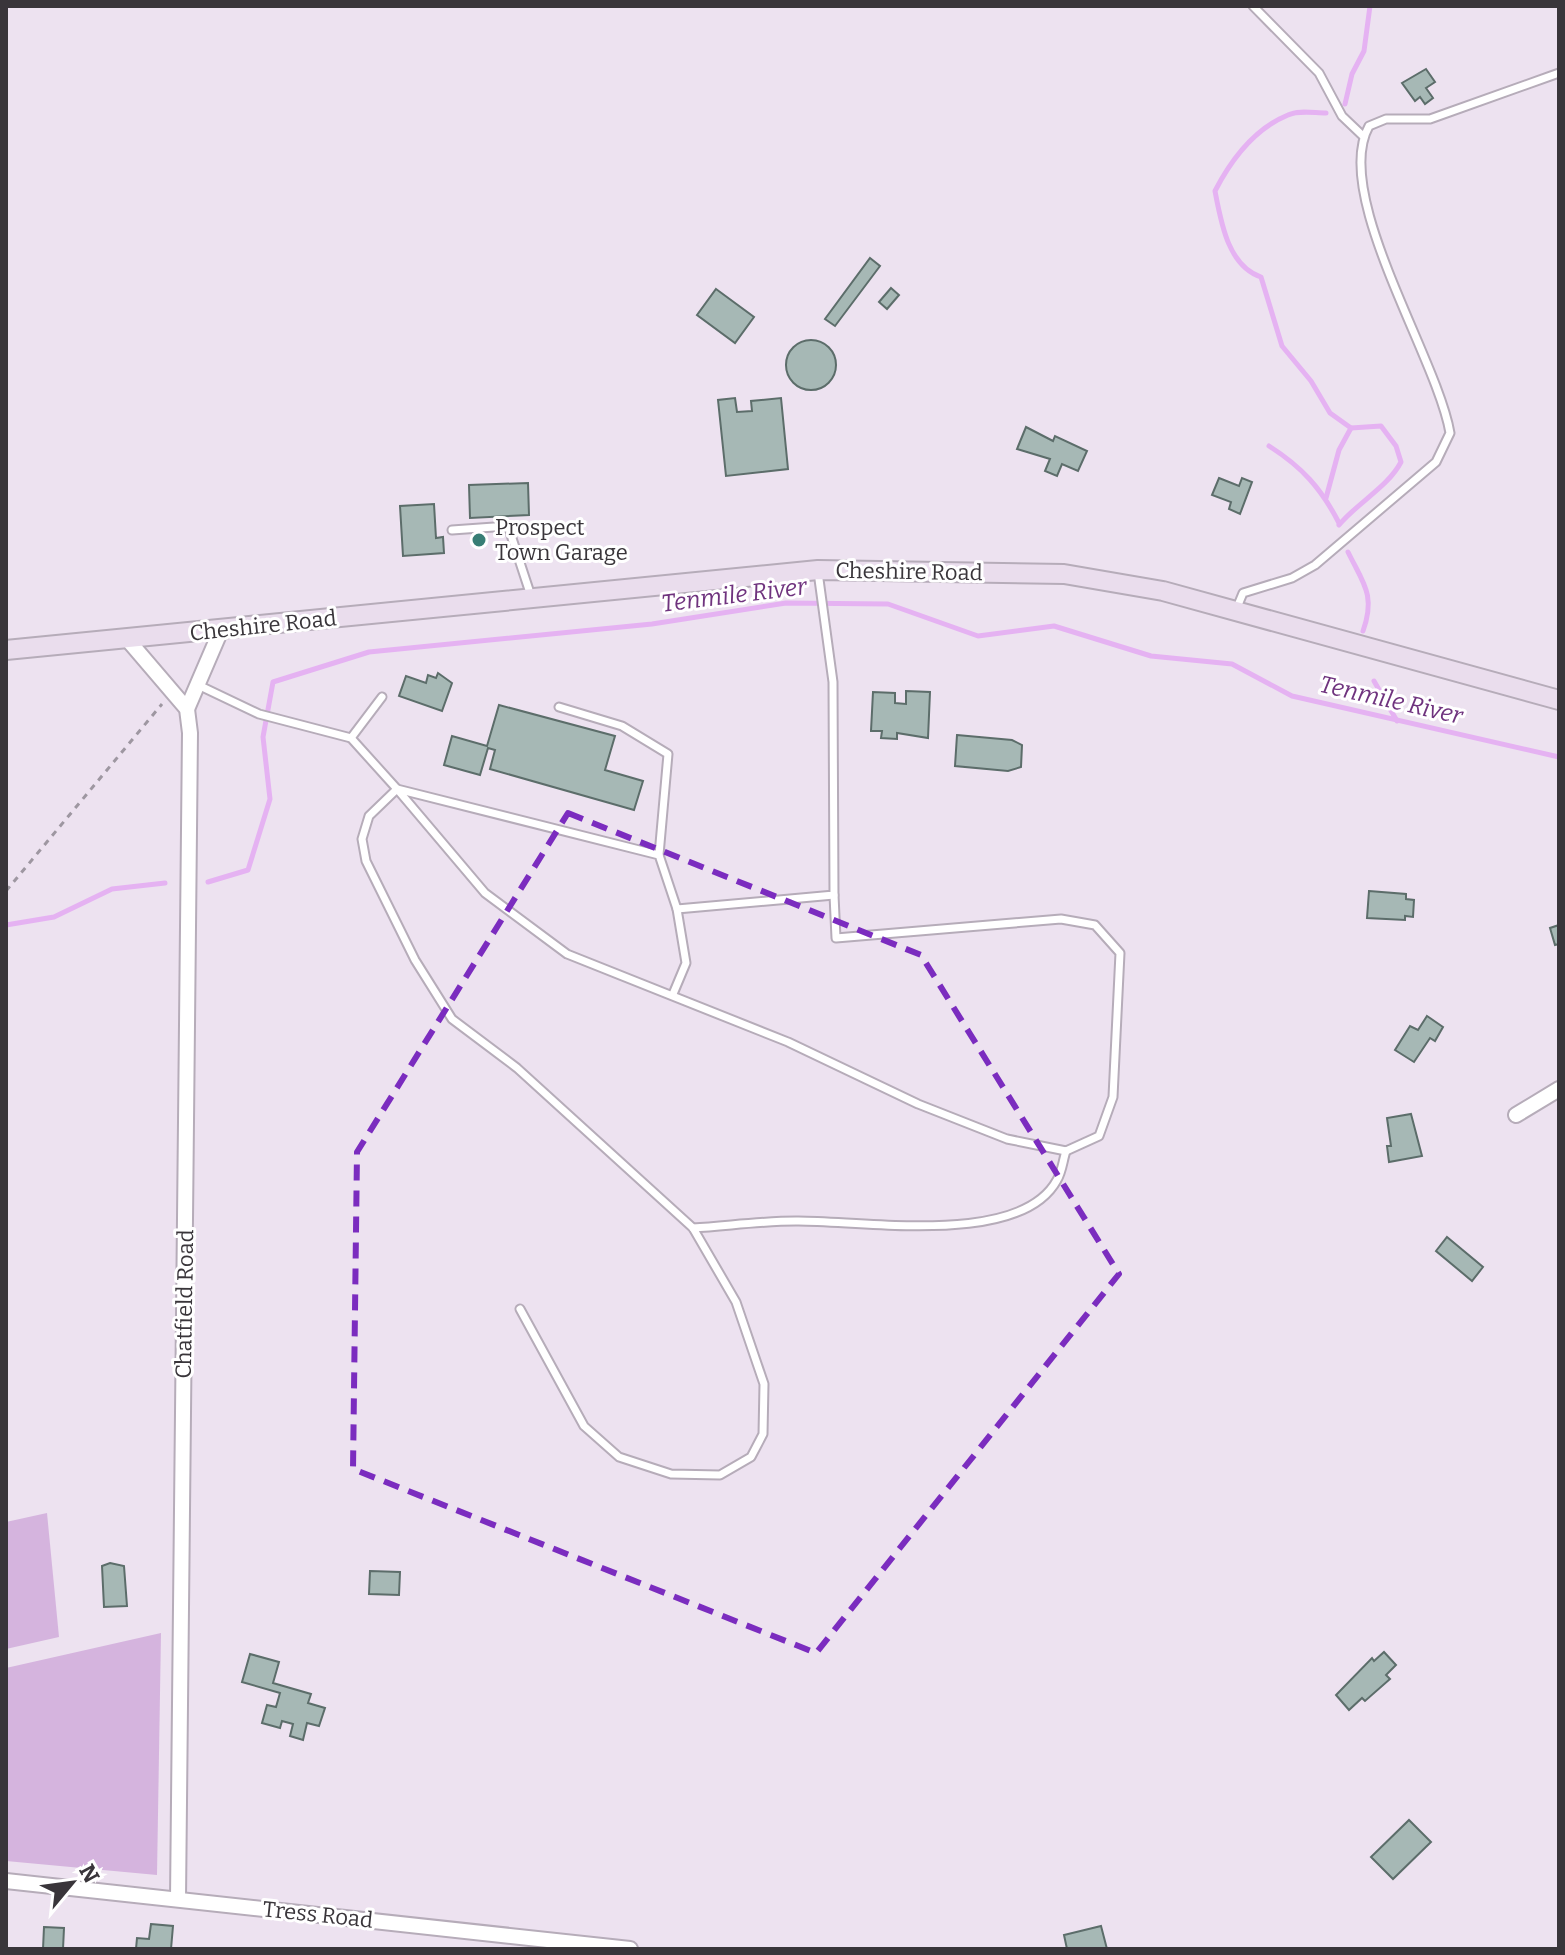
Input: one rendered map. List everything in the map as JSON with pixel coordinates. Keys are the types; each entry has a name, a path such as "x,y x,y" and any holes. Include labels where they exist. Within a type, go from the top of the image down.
{"main road":[{"name":"Cheshire Road","path":"6,650 818,570 1064,574 1163,591 1559,700"}],"street":[{"name":"Chatfield Road","path":"178,1899 190,745 187,709 221,630"},
{"path":"128,640 187,709"},
{"path":"1516,1115 1559,1089"},
{"name":"Tress Road","path":"6,1881 630,1949"}],"lane":[{"path":"1253,6 1319,73 1342,116 1363,136"},
{"path":"1236,610 1243,593 1292,578 1315,565 1436,462 1450,433 1437,384 1369,213 1359,155 1363,136 1375,121 1430,119 1559,73"},
{"path":"452,530 508,526 531,596"},
{"path":"196,684 259,714 351,738 485,893 567,954 788,1042 918,1104 1007,1139 1066,1151 1099,1136 1113,1097 1120,953 1095,925 1061,919 836,938 833,682 818,570"},
{"path":"351,738 382,697"},
{"path":"559,707 622,726 668,754 659,855 677,909 686,963 673,994"},
{"path":"397,789 659,855"},
{"path":"397,789 369,816 362,839 366,861 415,960 452,1019 517,1068 693,1228 736,1302 764,1384 763,1434 751,1457 720,1475 671,1474 619,1457 584,1426 520,1309"},
{"path":"677,909 834,895"},
{"path":"693,1228 796,1221 930,1227 986,1222 1031,1204 1057,1182 1066,1151"}],"path":[{"path":"6,891 173,692"}],"highlighted area":[{"path":"568,813 921,955 1119,1274 816,1653 353,1469 357,1152"}],"shaded area":[{"path":"47,1513 59,1637 6,1649 6,1522"},
{"path":"161,1633 157,1875 6,1861 6,1668"}],"building":[{"path":"1426,69 1435,82 1426,88 1433,98 1425,104 1420,97 1415,101 1402,83"},
{"path":"870,258 880,266 835,326 825,319"},
{"path":"891,288 899,295 887,309 879,302"},
{"path":"716,289 754,317 735,343 697,315"},
{"path":"811,340 829,347 836,365 829,383 811,390 793,383 786,365 793,347"},
{"path":"735,398 737,412 752,411 751,401 781,398 788,469 726,476 718,400"},
{"path":"1026,427 1053,441 1055,436 1087,451 1078,471 1062,464 1057,476 1045,471 1050,459 1017,449"},
{"path":"1219,478 1239,486 1242,478 1252,482 1240,514 1229,509 1231,502 1212,495"},
{"path":"528,483 529,515 470,518 469,485"},
{"path":"434,504 436,538 443,537 444,553 403,556 400,506"},
{"path":"438,673 452,683 442,711 399,696 406,676 426,683 428,675 436,678"},
{"path":"906,691 930,692 928,738 897,733 897,739 881,738 882,731 871,731 873,692 895,693 895,703 906,704"},
{"path":"499,705 615,736 605,770 643,781 634,810 490,769 495,750 488,748 480,775 444,765 452,736 487,746"},
{"path":"957,735 1012,740 1022,745 1021,767 1008,771 955,766"},
{"path":"1369,891 1406,894 1406,899 1414,900 1413,917 1405,916 1405,920 1367,918"},
{"path":"1559,925 1559,944 1555,945 1550,928"},
{"path":"1427,1016 1443,1027 1435,1041 1430,1038 1414,1062 1395,1050 1410,1026 1418,1030"},
{"path":"1411,1114 1422,1156 1389,1162 1387,1146 1391,1146 1387,1118"},
{"path":"1447,1237 1483,1267 1472,1281 1436,1251"},
{"path":"110,1563 124,1566 127,1606 104,1607 102,1566"},
{"path":"370,1571 400,1572 399,1595 369,1594"},
{"path":"1384,1652 1396,1665 1386,1675 1390,1679 1365,1701 1362,1698 1349,1710 1336,1695 1372,1658 1374,1661"},
{"path":"250,1654 279,1662 273,1683 311,1694 308,1703 325,1708 319,1726 307,1723 303,1740 290,1736 293,1724 282,1721 280,1728 262,1723 267,1705 276,1707 280,1693 242,1682"},
{"path":"1409,1820 1431,1842 1393,1879 1371,1857"},
{"path":"151,1924 173,1926 171,1949 136,1949 137,1938 149,1939"},
{"path":"1101,1926 1107,1949 1067,1949 1064,1935"},
{"path":"44,1927 64,1928 63,1949 43,1949"}],"waterway":[{"path":"1345,104 1352,74 1364,51 1370,6"},
{"path":"1326,113 1292,113 1264,128 1236,157 1215,191 1228,242 1241,263 1261,277 1282,346 1311,381 1330,413 1351,428 1381,426 1396,446 1401,462 1395,471 1339,525"},
{"path":"1326,498 1339,450 1351,428"},
{"path":"1269,446 1310,479 1339,523"},
{"path":"1348,552 1368,598 1363,631"},
{"name":"Tenmile River","path":"208,882 248,870 270,799 263,737 273,682 369,652 652,624 786,603 888,604 978,636 1054,626 1151,656 1232,664 1292,696 1559,757"},
{"path":"1374,681 1397,721"},
{"name":"Tenmile River","path":"6,925 54,917 112,889 165,883"}],"place":[{"name":"Prospect Town Garage","path":"479,540"}]}
